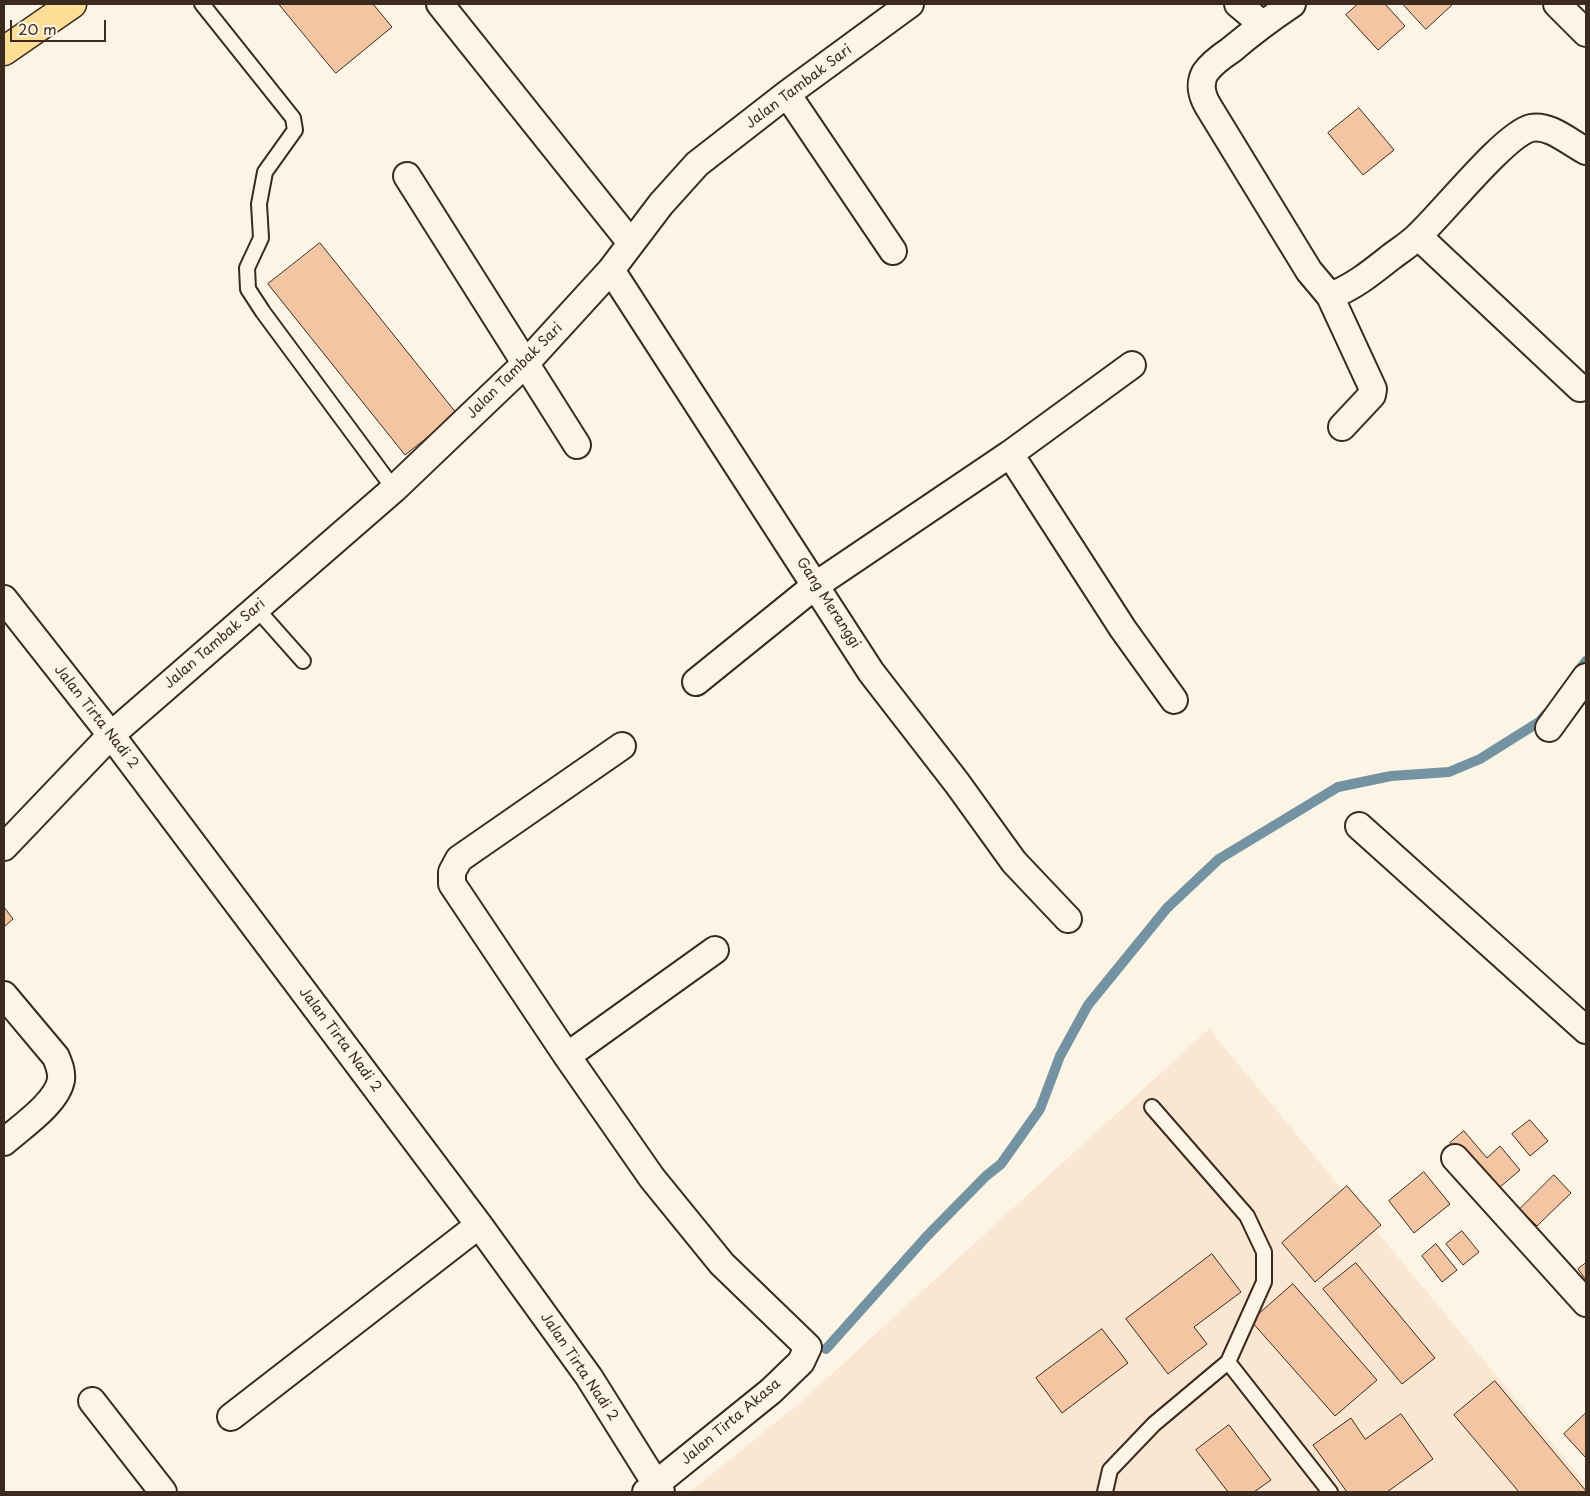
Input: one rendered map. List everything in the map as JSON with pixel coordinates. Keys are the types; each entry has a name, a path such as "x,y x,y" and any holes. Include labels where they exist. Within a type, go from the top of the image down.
{"highway":[{"path":"4,51 72,4"}],"street":[{"path":"440,4 631,243"},
{"name":"Jalan Tambak Sari","path":"4,847 111,735 394,489 526,363 611,270 661,204 697,164 787,94 910,4"},
{"path":"1238,4 1262,24"},
{"path":"1292,4 1262,24 1215,62 1206,72 1202,83 1203,98 1309,271 1330,296 1373,389 1372,395 1342,427"},
{"path":"1557,4 1586,33"},
{"path":"787,94 893,251"},
{"path":"1330,296 1361,281 1418,236 1497,153 1522,131 1541,128 1556,133 1586,151"},
{"path":"408,176 577,445"},
{"path":"1418,236 1580,388"},
{"name":"Gang Meranggi","path":"611,270 872,672 957,783 1014,862 1068,919"},
{"path":"696,682 816,585 1010,454 1132,365"},
{"path":"1010,454 1123,629 1174,700"},
{"name":"Jalan Tirta Nadi 2","path":"4,599 111,735 479,1225 589,1377 654,1489"},
{"path":"1549,728 1586,677"},
{"path":"622,746 459,859 452,872 452,884 567,1056 715,950"},
{"path":"1359,826 1586,1030"},
{"path":"4,995 56,1057 61,1070 61,1081 51,1101 4,1142"},
{"name":"Jalan Tirta Akasa","path":"567,1056 652,1178 722,1264 808,1347 801,1362 771,1391 654,1489"},
{"path":"1455,1158 1586,1303"},
{"path":"232,1417 479,1225"},
{"path":"92,1401 163,1492"}],"lane":[{"path":"202,4 293,118 295,130 265,172 259,204 261,238 247,268 248,288 263,312 394,489"},
{"path":"256,608 304,661"},
{"path":"1105,1492 1110,1470 1154,1424 1228,1362 1264,1282 1264,1252 1247,1216 1152,1107"},
{"path":"1228,1362 1330,1492"}],"shaded area":[{"path":"1209,1029 1586,1484 1586,1492 690,1492 801,1402"}],"building":[{"path":"279,4 373,4 392,27 336,73"},
{"path":"1358,4 1385,4 1405,26 1378,50 1346,15"},
{"path":"1403,4 1453,4 1426,29"},
{"path":"1359,108 1394,150 1363,175 1328,133"},
{"path":"320,243 457,414 405,455 268,284"},
{"path":"4,907 13,919 4,927"},
{"path":"1530,1120 1548,1141 1530,1156 1512,1134"},
{"path":"1464,1131 1487,1158 1500,1146 1520,1170 1493,1193 1450,1143"},
{"path":"1424,1172 1450,1204 1414,1233 1389,1201"},
{"path":"1554,1175 1571,1193 1537,1226 1520,1209"},
{"path":"1347,1186 1381,1225 1315,1282 1282,1243"},
{"path":"1462,1231 1479,1252 1463,1265 1446,1244"},
{"path":"1436,1244 1457,1270 1442,1282 1422,1256"},
{"path":"1212,1254 1241,1292 1194,1327 1207,1344 1168,1374 1126,1319"},
{"path":"1356,1263 1435,1358 1402,1384 1323,1289"},
{"path":"1586,1263 1586,1280 1578,1269"},
{"path":"1293,1284 1377,1380 1335,1416 1251,1321"},
{"path":"1102,1329 1128,1363 1062,1413 1036,1378"},
{"path":"1495,1381 1586,1492 1519,1492 1454,1415"},
{"path":"1586,1413 1586,1458 1564,1434"},
{"path":"1401,1414 1433,1459 1387,1492 1347,1492 1313,1445 1351,1418 1365,1439"},
{"path":"1229,1425 1271,1480 1254,1492 1228,1492 1196,1450"}],"waterway":[{"path":"1576,674 1586,661"},
{"path":"826,1349 927,1236 986,1176 1001,1164 1040,1109 1060,1056 1088,1005 1167,908 1219,859 1338,787 1391,776 1449,772 1480,759 1539,722 1546,714"}]}
